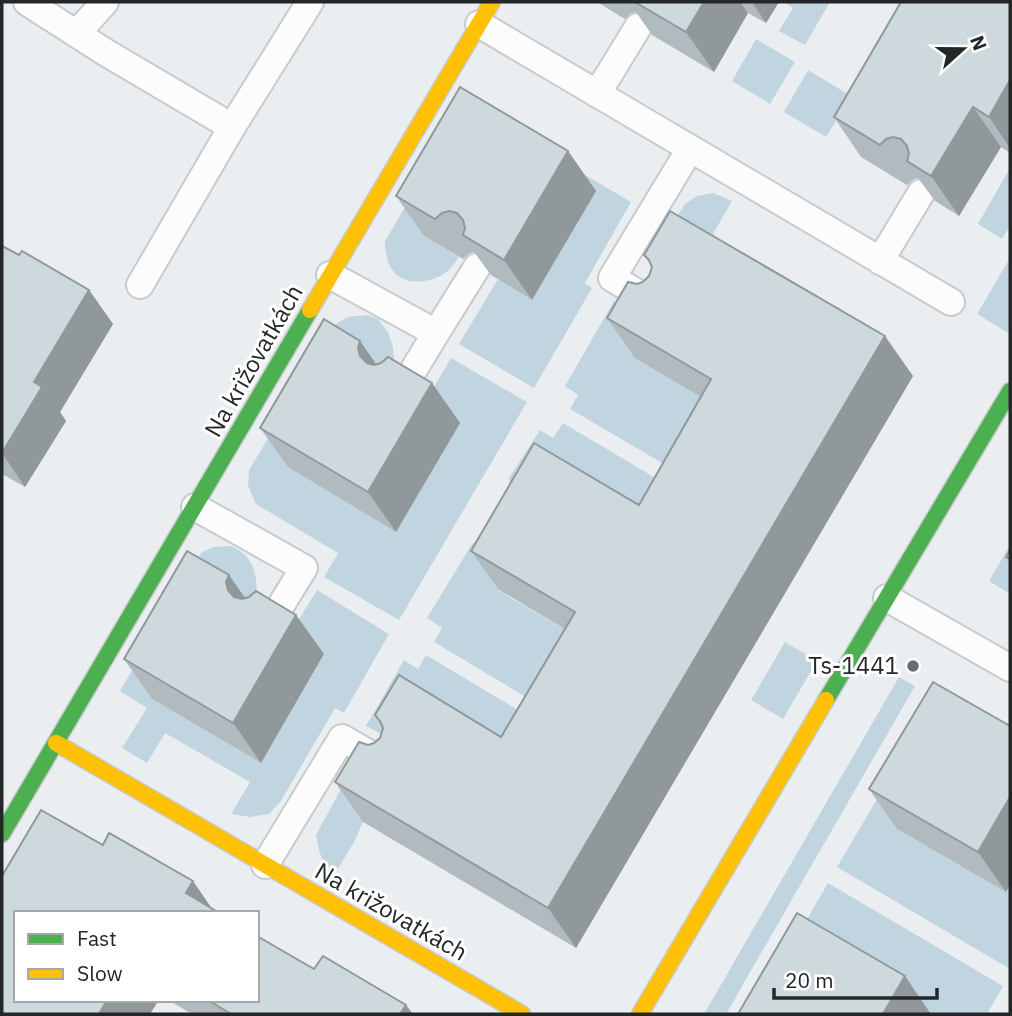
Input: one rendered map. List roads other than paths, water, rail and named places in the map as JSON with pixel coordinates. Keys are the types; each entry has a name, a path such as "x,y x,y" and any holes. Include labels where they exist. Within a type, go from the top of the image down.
{"street":[{"name":"Na križovatkách","path":"2,834 485,13"},
{"path":"640,1014 1010,391"},
{"name":"Na križovatkách","path":"56,743 522,1014"}],"lane":[{"path":"27,2 232,127"},
{"path":"77,33 105,2"},
{"path":"140,285 232,127 310,2"},
{"path":"485,13 597,94 951,302"},
{"path":"597,94 638,27"},
{"path":"664,308 612,278 690,149"},
{"path":"880,261 921,193"},
{"path":"402,389 477,267"},
{"path":"330,275 436,334"},
{"path":"195,507 303,568 270,623"},
{"path":"887,598 1010,668"},
{"path":"265,865 342,737 395,769"}],"place":[{"name":"Ts-1441","path":"913,666"}]}
